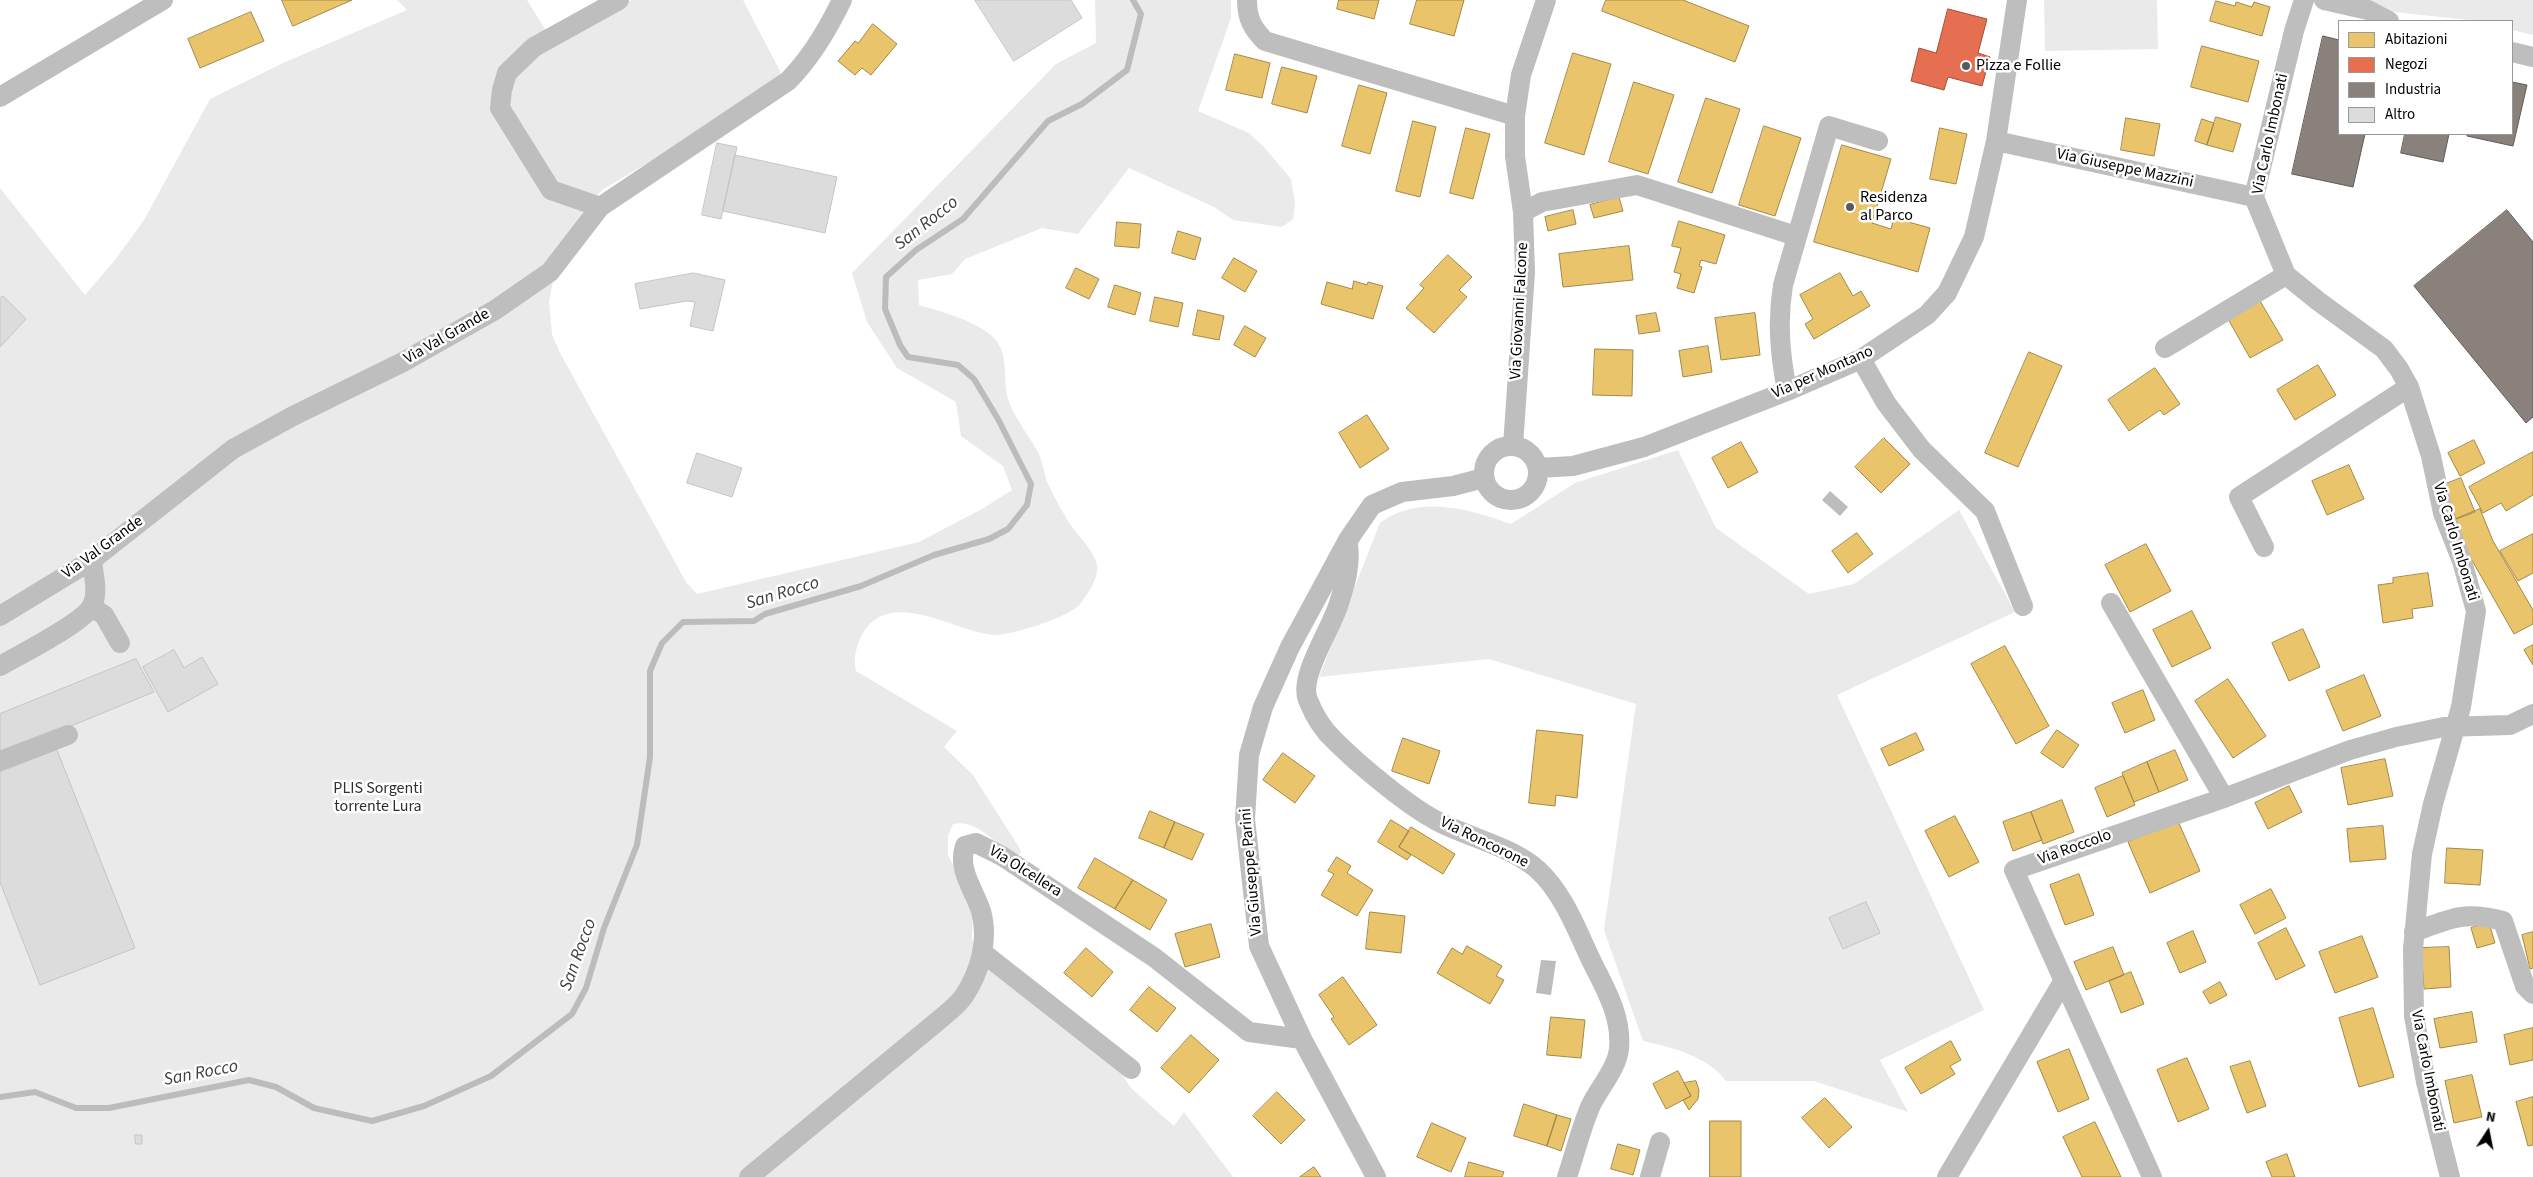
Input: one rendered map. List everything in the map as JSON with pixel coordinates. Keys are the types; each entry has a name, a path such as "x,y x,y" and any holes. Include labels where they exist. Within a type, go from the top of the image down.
{"street":[{"path":"0,97 163,0"},
{"path":"600,207 551,190 500,108 502,90 507,73 534,47 619,0"},
{"name":"Via Val Grande","path":"0,616 92,560 234,449 293,416 403,362 495,310 550,272 600,207 788,81 802,67 830,24 842,0"},
{"path":"1247,0 1247,12 1252,28 1265,41 1515,116"},
{"name":"Via Giovanni Falcone","path":"1513,446 1526,272 1523,212 1515,156 1515,116 1520,75 1546,0"},
{"name":"Via per Montano","path":"1538,468 1573,466 1644,447 1787,391 1861,359 1892,341 1927,315 1947,293 1974,237 1996,141 2017,0"},
{"path":"2324,0 2368,10 2387,20"},
{"name":"Via Carlo Imbonati","path":"2308,2 2294,31 2254,197 2286,275 2384,349 2399,368 2409,387 2431,456 2443,512 2462,561 2476,611 2456,728 2433,804 2422,854 2414,932 2414,1016 2426,1082 2450,1177"},
{"path":"2513,52 2533,57"},
{"path":"1787,391 1781,360 1779,311 1783,285 1829,126 1878,141"},
{"name":"Via Giuseppe Mazzini","path":"1996,141 2254,197"},
{"path":"1523,212 1542,202 1637,185 1796,236"},
{"path":"2165,348 2286,275"},
{"path":"1861,359 1886,403 1922,450 1984,511 2023,606"},
{"path":"2264,547 2238,498 2409,387"},
{"path":"1513,446 1524,449 1534,457 1538,468 1538,480 1532,491 1522,498 1510,500 1493,493 1484,478 1485,466 1491,455 1500,448 1513,446"},
{"name":"Via Giuseppe Parini","path":"1376,1177 1302,1040 1259,946 1245,819 1248,755 1263,707 1290,647 1348,540 1372,505 1402,492 1452,486 1484,478"},
{"name":"Via Roncorone","path":"1348,540 1350,558 1339,604 1308,678 1307,698 1316,718 1333,740 1392,789 1439,822 1518,856 1536,869 1549,882 1562,902 1618,1017 1619,1049 1615,1066 1608,1073 1591,1106 1567,1177"},
{"path":"0,666 72,624 91,608 96,589 92,560"},
{"path":"2111,603 2224,798"},
{"path":"91,608 104,615 120,643"},
{"name":"Via Roccolo","path":"2152,1177 2014,870 2224,798 2350,750 2444,727 2510,725 2533,714"},
{"path":"0,761 68,736"},
{"name":"Via Olcellera","path":"749,1177 939,1020 964,997 978,970 984,943 981,912 963,869 962,853 965,846 976,843 1002,856 1155,958 1249,1032 1302,1040"},
{"path":"2414,932 2456,916 2478,915 2503,921 2525,986 2533,994"},
{"path":"982,952 1131,1069"},
{"path":"1947,1177 2064,980"},
{"path":"1356,1140 1392,1177"},
{"path":"1650,1177 1660,1142"}],"green space":[{"name":"PLIS Sorgenti torrente Lura","path":"397,0 527,0 555,45 631,0 743,0 782,75 762,95 602,190 586,208 548,261 553,281 549,301 552,334 559,351 686,582 697,594 919,542 982,509 1012,490 1003,466 961,436 956,402 897,368 867,322 852,273 1056,64 1096,43 1095,0 1231,0 1231,18 1198,111 1249,133 1264,147 1291,179 1295,203 1293,219 1282,227 1233,220 1214,207 1129,168 1078,234 1042,228 965,259 952,274 918,280 919,305 948,314 979,327 994,338 999,345 1004,359 1006,391 1010,405 1038,452 1048,484 1058,503 1068,521 1095,559 1097,570 1090,590 1081,603 1066,614 1027,629 994,635 906,612 889,614 874,621 862,635 857,648 855,662 856,671 957,731 944,747 973,775 1020,849 1021,852 1015,859 994,840 978,829 962,823 953,824 948,836 948,855 973,906 972,940 1001,977 1119,1070 1131,1088 1174,1126 1184,1112 1233,1177 0,1177 0,188 85,295 115,260 144,220 210,99 283,63 407,10"},
{"path":"2044,0 2157,0 2158,49 2045,51"},
{"path":"2362,0 2533,0 2533,35 2513,30 2513,20 2468,20 2385,11"},
{"path":"1678,450 1716,528 1809,594 1854,584 1959,510 2015,612 1837,695 1984,1010 1880,1060 1908,1112 1814,1081 1726,1081 1718,1072 1699,1059 1666,1046 1643,1041 1604,930 1636,704 1489,659 1319,677 1380,523 1395,514 1411,509 1444,507 1478,513 1511,524 1575,483"}],"shaded area":[{"path":"1830,491 1848,507 1840,516 1822,500"},
{"path":"1541,960 1556,961 1551,995 1536,993"}],"building: Abitazioni":[{"path":"282,0 352,0 293,26"},
{"path":"1339,0 1379,0 1374,19 1337,9"},
{"path":"1417,0 1464,0 1454,36 1410,24"},
{"path":"1606,0 1683,0 1749,26 1735,62 1602,11"},
{"path":"2216,1 2235,6 2236,2 2252,7 2254,2 2270,7 2262,36 2210,21"},
{"path":"251,12 264,41 200,68 188,39"},
{"path":"873,24 897,44 871,75 862,68 855,75 838,61 855,41 858,43"},
{"path":"2202,46 2259,61 2248,102 2191,87"},
{"path":"1573,53 1611,64 1584,155 1545,143"},
{"path":"1235,54 1270,63 1262,98 1226,90"},
{"path":"1282,67 1317,76 1307,113 1272,104"},
{"path":"1634,82 1674,95 1648,174 1609,162"},
{"path":"1359,85 1387,93 1370,154 1342,146"},
{"path":"1706,98 1740,109 1712,193 1678,182"},
{"path":"2216,117 2241,124 2233,152 2207,145"},
{"path":"2126,118 2160,124 2154,156 2121,150"},
{"path":"2202,119 2214,123 2207,145 2195,141"},
{"path":"1413,121 1436,127 1420,197 1396,191"},
{"path":"1764,126 1801,138 1775,216 1739,205"},
{"path":"1466,128 1490,134 1473,199 1450,193"},
{"path":"1940,128 1967,134 1956,184 1930,179"},
{"name":"Residenza al Parco","path":"1842,145 1891,159 1872,223 1891,229 1894,218 1930,228 1918,272 1814,242"},
{"path":"1619,197 1623,211 1594,218 1590,205"},
{"path":"1573,210 1576,224 1548,231 1545,217"},
{"path":"1679,221 1725,235 1716,264 1701,260 1699,266 1702,267 1694,293 1677,288 1681,274 1674,272 1681,248 1672,246"},
{"path":"1117,222 1141,224 1139,248 1115,246"},
{"path":"1178,231 1201,238 1195,260 1172,253"},
{"path":"1629,246 1633,280 1563,287 1559,254"},
{"path":"1448,255 1472,277 1459,290 1467,297 1434,333 1406,308 1424,288 1420,285"},
{"path":"1234,258 1257,271 1245,292 1222,278"},
{"path":"1076,268 1099,279 1089,299 1066,288"},
{"path":"1840,273 1853,296 1861,291 1870,306 1814,339 1805,324 1813,319 1800,295"},
{"path":"1354,281 1367,285 1368,282 1383,286 1373,319 1321,304 1327,282 1352,289"},
{"path":"1115,285 1141,293 1135,315 1108,307"},
{"path":"1155,297 1183,303 1178,327 1150,321"},
{"path":"2260,301 2283,340 2250,358 2228,319"},
{"path":"1198,310 1224,316 1219,340 1193,335"},
{"path":"1656,313 1660,331 1639,334 1636,316"},
{"path":"1755,313 1760,355 1721,360 1715,318"},
{"path":"1245,326 1266,338 1255,357 1234,345"},
{"path":"1708,346 1712,372 1683,377 1679,351"},
{"path":"1595,349 1633,350 1632,396 1593,395"},
{"path":"2029,352 2062,366 2018,467 1985,453"},
{"path":"2318,365 2336,395 2295,420 2277,390"},
{"path":"2155,368 2180,404 2164,415 2160,410 2129,431 2108,400"},
{"path":"1367,415 1389,449 1360,468 1339,433"},
{"path":"1884,438 1910,464 1881,493 1855,467"},
{"path":"2474,440 2485,463 2460,476 2448,453"},
{"path":"1741,442 1758,472 1728,488 1712,458"},
{"path":"2533,452 2533,495 2506,511 2501,503 2483,513 2469,487"},
{"path":"2349,465 2364,499 2327,515 2312,481"},
{"path":"2461,478 2475,512 2456,519 2443,485"},
{"path":"2480,509 2493,541 2533,610 2533,624 2514,634 2469,555 2456,519"},
{"path":"1857,533 1873,554 1848,573 1832,551"},
{"path":"2533,534 2533,573 2518,581 2500,551"},
{"path":"2146,544 2171,591 2130,612 2105,565"},
{"path":"2428,573 2433,606 2412,609 2413,618 2383,623 2378,585 2393,583 2393,578"},
{"path":"2192,611 2211,648 2172,667 2153,630"},
{"path":"2303,629 2320,667 2289,681 2272,643"},
{"path":"2533,645 2533,665 2524,650"},
{"path":"2005,646 2049,726 2016,744 1971,664"},
{"path":"2364,675 2381,716 2343,731 2326,691"},
{"path":"2228,679 2266,736 2233,758 2195,701"},
{"path":"2143,690 2155,720 2125,733 2112,703"},
{"path":"1537,730 1583,735 1577,798 1556,795 1555,806 1529,803"},
{"path":"2057,730 2079,745 2063,768 2041,753"},
{"path":"1916,733 1924,750 1889,766 1881,749"},
{"path":"1403,738 1440,751 1429,784 1392,771"},
{"path":"2175,750 2188,780 2159,792 2147,762"},
{"path":"1283,753 1315,776 1295,803 1263,780"},
{"path":"2385,759 2393,796 2348,805 2341,768"},
{"path":"2147,762 2159,792 2134,802 2122,773"},
{"path":"2123,776 2135,805 2107,817 2095,788"},
{"path":"2289,786 2302,812 2268,829 2255,803"},
{"path":"2062,800 2074,832 2043,844 2031,812"},
{"path":"1150,811 1175,822 1164,848 1139,838"},
{"path":"2031,812 2042,840 2013,851 2003,822"},
{"path":"1955,816 1979,862 1949,877 1925,831"},
{"path":"1391,820 1409,831 1399,847 1411,855 1407,860 1378,842"},
{"path":"2178,821 2200,871 2150,893 2128,842"},
{"path":"1175,822 1204,834 1192,860 1164,848"},
{"path":"2383,826 2386,859 2350,862 2347,829"},
{"path":"1411,827 1455,854 1443,874 1399,847"},
{"path":"2447,848 2483,850 2480,885 2445,883"},
{"path":"1337,857 1351,866 1347,873 1373,890 1357,916 1321,895 1334,874 1328,871"},
{"path":"1095,858 1133,880 1115,909 1078,888"},
{"path":"2079,874 2094,915 2065,925 2050,885"},
{"path":"1133,880 1167,900 1150,930 1115,909"},
{"path":"2271,889 2286,918 2255,934 2240,905"},
{"path":"1370,912 1405,916 1401,953 1366,949"},
{"path":"2489,923 2495,943 2477,948 2471,928"},
{"path":"1211,924 1220,957 1185,967 1175,934"},
{"path":"2286,928 2305,966 2276,980 2258,943"},
{"path":"2193,931 2206,962 2180,973 2167,943"},
{"path":"2533,932 2533,968 2530,969 2522,935"},
{"path":"2362,936 2378,977 2335,993 2319,952"},
{"path":"1467,946 1502,966 1496,976 1504,980 1490,1004 1437,973 1452,948 1462,954"},
{"path":"2113,947 2124,975 2086,990 2074,962"},
{"path":"2449,947 2451,987 2424,989 2421,948"},
{"path":"1086,948 1113,972 1092,997 1064,973"},
{"path":"2131,972 2144,1004 2121,1013 2109,981"},
{"path":"1343,977 1377,1025 1349,1045 1331,1019 1334,1017 1319,995"},
{"path":"2220,982 2227,995 2210,1004 2203,992"},
{"path":"1149,987 1176,1008 1157,1032 1130,1010"},
{"path":"2373,1008 2394,1077 2359,1087 2339,1018"},
{"path":"2472,1012 2477,1042 2440,1048 2434,1019"},
{"path":"1551,1017 1585,1020 1581,1058 1547,1055"},
{"path":"2533,1028 2533,1060 2510,1065 2504,1035"},
{"path":"1191,1035 1219,1060 1189,1093 1161,1068"},
{"path":"1951,1041 1961,1060 1950,1066 1955,1074 1921,1094 1905,1068"},
{"path":"2069,1049 2089,1099 2058,1112 2037,1062"},
{"path":"2187,1058 2209,1109 2178,1122 2157,1070"},
{"path":"2250,1061 2266,1106 2247,1113 2230,1067"},
{"path":"1678,1071 1691,1096 1666,1109 1653,1084"},
{"path":"2472,1075 2482,1117 2454,1123 2445,1081"},
{"path":"1696,1081 1699,1090 1698,1099 1689,1110 1683,1100 1691,1096 1684,1083"},
{"path":"1277,1092 1305,1120 1281,1144 1253,1116"},
{"path":"2533,1097 2533,1145 2528,1146 2516,1102"},
{"path":"1825,1098 1852,1127 1829,1148 1802,1118"},
{"path":"1524,1104 1557,1115 1547,1146 1514,1136"},
{"path":"1557,1115 1571,1119 1561,1151 1547,1146"},
{"path":"1710,1121 1741,1121 1741,1177 1710,1177"},
{"path":"2095,1122 2121,1177 2082,1177 2063,1137"},
{"path":"1432,1123 1466,1138 1451,1172 1417,1157"},
{"path":"1618,1144 1640,1150 1633,1175 1611,1169"},
{"path":"2287,1154 2295,1177 2272,1177 2266,1162"},
{"path":"1469,1162 1504,1172 1502,1177 1465,1177"},
{"path":"1314,1167 1321,1177 1300,1177"}],"building: Negozi":[{"path":"1948,9 1987,19 1978,53 1990,57 1982,86 1948,77 1944,90 1911,81 1919,48 1936,53"}],"building: Industria":[{"path":"2323,36 2338,40 2338,135 2365,135 2353,187 2292,174"},
{"path":"2513,82 2527,85 2513,146 2467,136 2513,135"},
{"path":"2405,135 2449,135 2443,162 2401,153"},
{"path":"2507,210 2533,242 2533,417 2526,423 2414,286"}],"building: Altro":[{"path":"975,0 1071,0 1082,18 1014,61"},
{"path":"717,143 737,147 721,219 702,215"},
{"path":"735,155 837,177 825,233 723,211"},
{"path":"694,273 725,280 713,331 690,326 695,302 687,301 640,309 635,284"},
{"path":"3,296 26,319 0,347 0,299"},
{"path":"697,453 742,468 732,497 687,483"},
{"path":"174,650 184,668 202,657 218,684 168,712 143,667"},
{"path":"136,659 154,692 0,755 0,714"},
{"path":"57,750 135,948 40,985 0,882 0,772"},
{"path":"1866,902 1880,933 1843,949 1829,918"},
{"path":"135,1135 142,1135 142,1144 136,1144"}],"waterway":[{"name":"San Rocco","path":"0,1097 35,1092 76,1108 109,1108 249,1080 276,1087 314,1108 372,1121 424,1106 491,1076 572,1014 586,988 604,928 637,845 650,757 650,671 662,643 683,622 754,621 765,614 861,586 934,555 989,539 1008,529 1027,505 1031,484 998,419 974,379 958,365 908,357 900,345 885,309 886,277 916,250 963,219 1048,121 1082,104 1127,70 1141,14 1133,0"}],"place":[{"name":"Pizza e Follie","path":"1966,66"},
{"name":"Residenza al Parco","path":"1850,207"}]}
